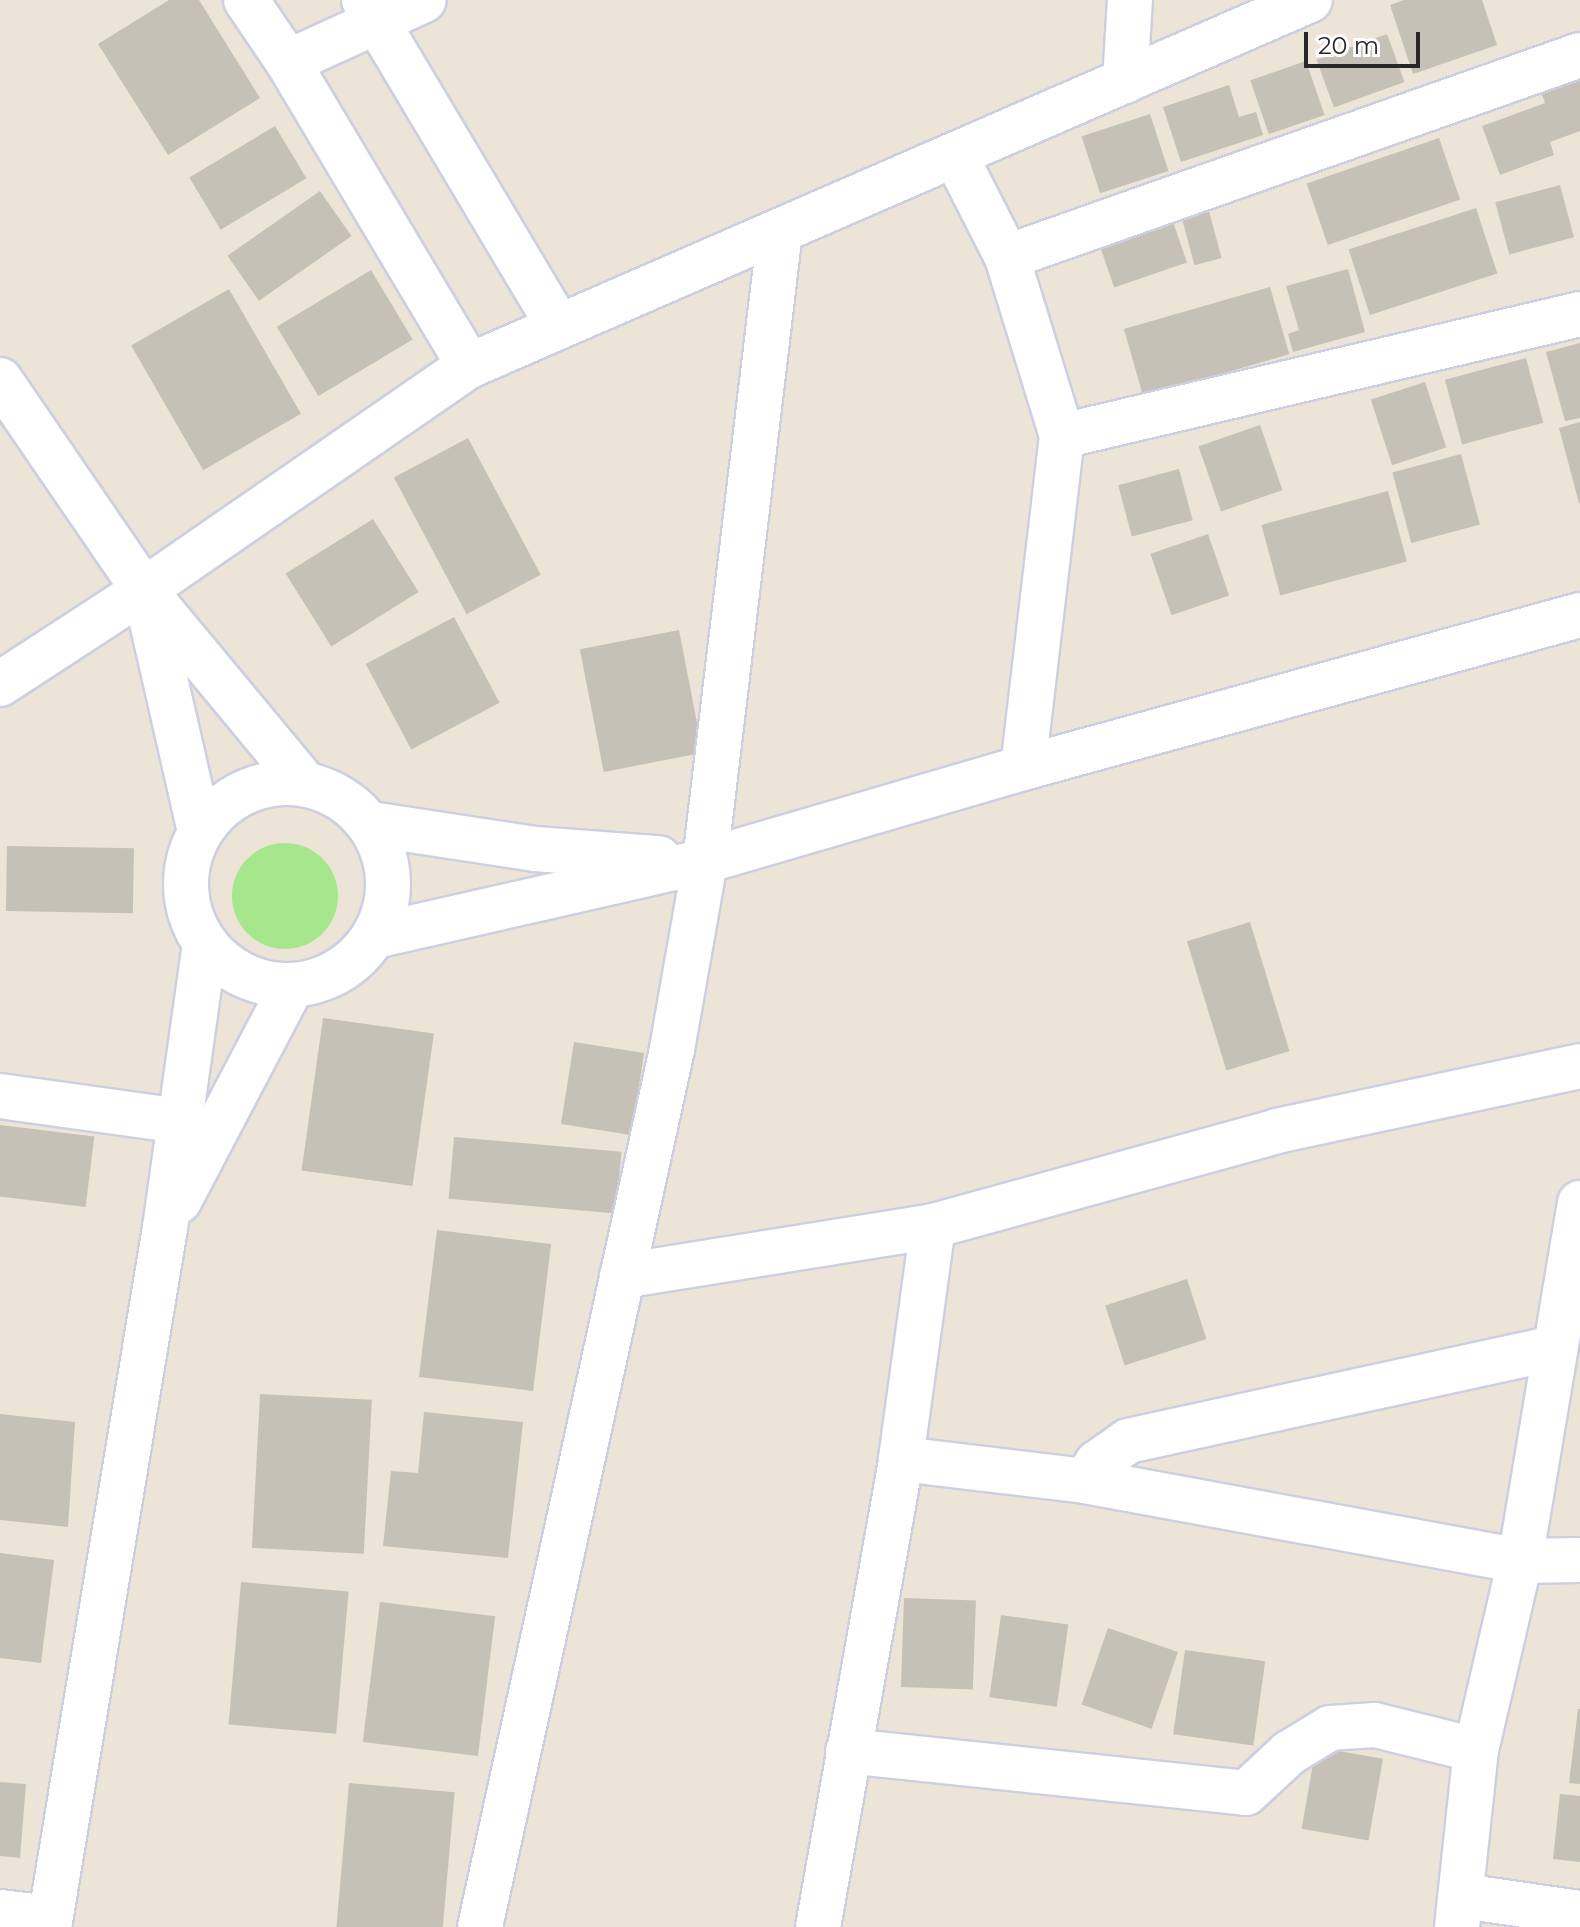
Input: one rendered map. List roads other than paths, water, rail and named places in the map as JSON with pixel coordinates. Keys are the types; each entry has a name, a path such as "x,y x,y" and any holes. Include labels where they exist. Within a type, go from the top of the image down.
{"street":[{"path":"246,0 288,62 469,366"},
{"path":"288,62 370,10 424,0"},
{"path":"1125,81 1130,0"},
{"path":"0,684 144,590 469,366 1310,0"},
{"path":"370,10 558,326"},
{"path":"1007,257 1580,55"},
{"path":"955,155 1007,257 1062,436 1023,768"},
{"path":"480,1927 672,1049 705,861 780,231"},
{"path":"1062,436 1580,314"},
{"path":"0,380 144,590 304,783"},
{"path":"144,590 200,831"},
{"path":"375,936 705,861 1023,768 1580,615"},
{"path":"304,783 341,797 371,824 387,860 389,899 375,936 340,972 292,986 259,982 229,968 205,945 188,909 186,869 200,831 227,801 264,785 304,783"},
{"path":"371,824 535,849 705,861"},
{"path":"0,1912 50,1922 165,1228 205,945"},
{"path":"165,1228 292,986"},
{"path":"622,1276 933,1226 1277,1131 1580,1066"},
{"path":"0,1096 180,1121"},
{"path":"1580,1203 1553,1348 1520,1561 1476,1750 1460,1912 1580,1913"},
{"path":"818,1927 901,1459 933,1226"},
{"path":"1085,1481 1097,1463 1128,1441 1553,1348"},
{"path":"901,1459 1085,1481 1520,1561 1580,1560"},
{"path":"848,1751 1246,1793 1289,1753 1330,1728 1375,1725 1476,1750"}]}
